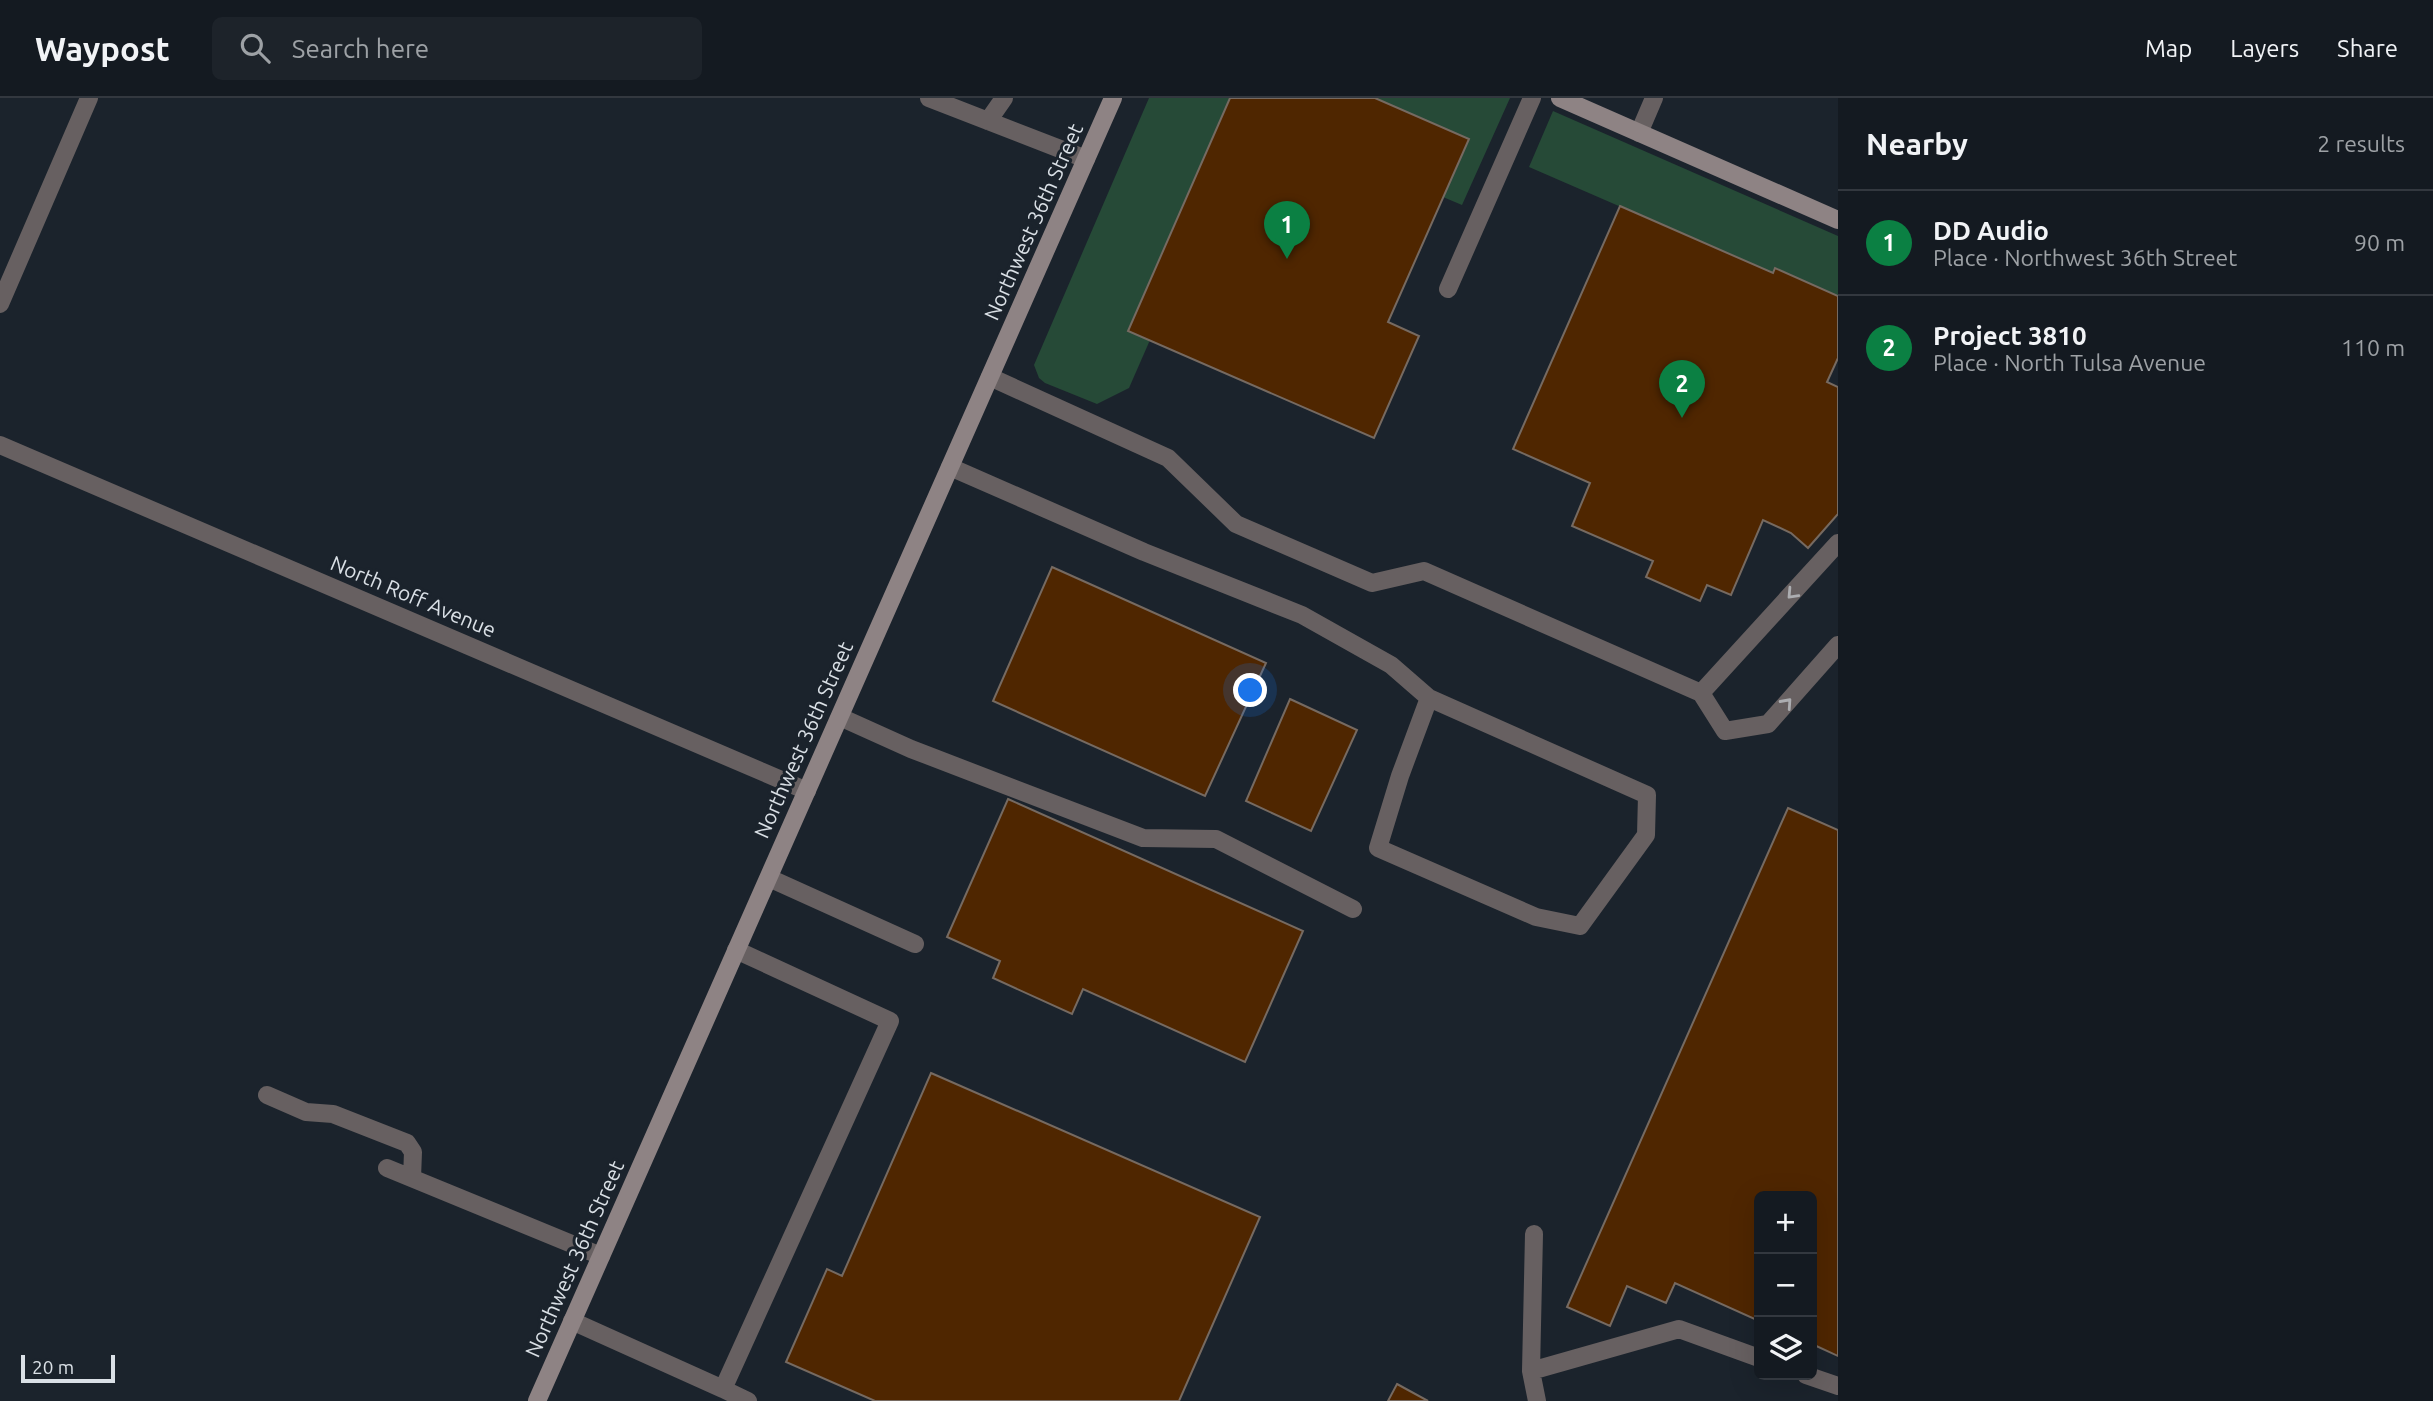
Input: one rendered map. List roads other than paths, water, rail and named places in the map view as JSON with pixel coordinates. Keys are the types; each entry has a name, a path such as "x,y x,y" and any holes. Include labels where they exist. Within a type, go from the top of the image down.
{"main road":[{"name":"Northwest 36th Street","path":"537,1401 1113,98"},
{"path":"1560,98 1838,220"}],"street":[{"path":"0,304 89,98"},
{"path":"929,98 1086,159"},
{"path":"988,121 1004,98"},
{"path":"1448,289 1532,98"},
{"path":"1639,133 1654,98"},
{"path":"990,377 1168,458 1236,524 1372,583 1424,571 1701,693 1725,731 1768,724 1838,645"},
{"name":"North Roff Avenue","path":"0,445 807,791"},
{"path":"950,467 1144,552 1302,615 1391,665 1429,698 1647,794 1646,835 1580,926 1536,917 1378,848 1400,776 1429,698"},
{"path":"1701,693 1838,543"},
{"path":"839,717 911,749 1143,838 1216,839 1353,909"},
{"path":"768,878 915,944"},
{"path":"723,1390 890,1021 736,950"},
{"path":"267,1095 306,1112 333,1114 407,1143 413,1152 412,1178"},
{"path":"387,1168 601,1256"},
{"path":"1534,1234 1531,1371 1537,1401"},
{"path":"572,1321 748,1401"},
{"path":"1531,1371 1679,1329 1754,1356"},
{"path":"1817,1379 1838,1386"}],"place":[{"name":"DD Audio","path":"1287,259"},
{"name":"Project 3810","path":"1682,418"}]}
